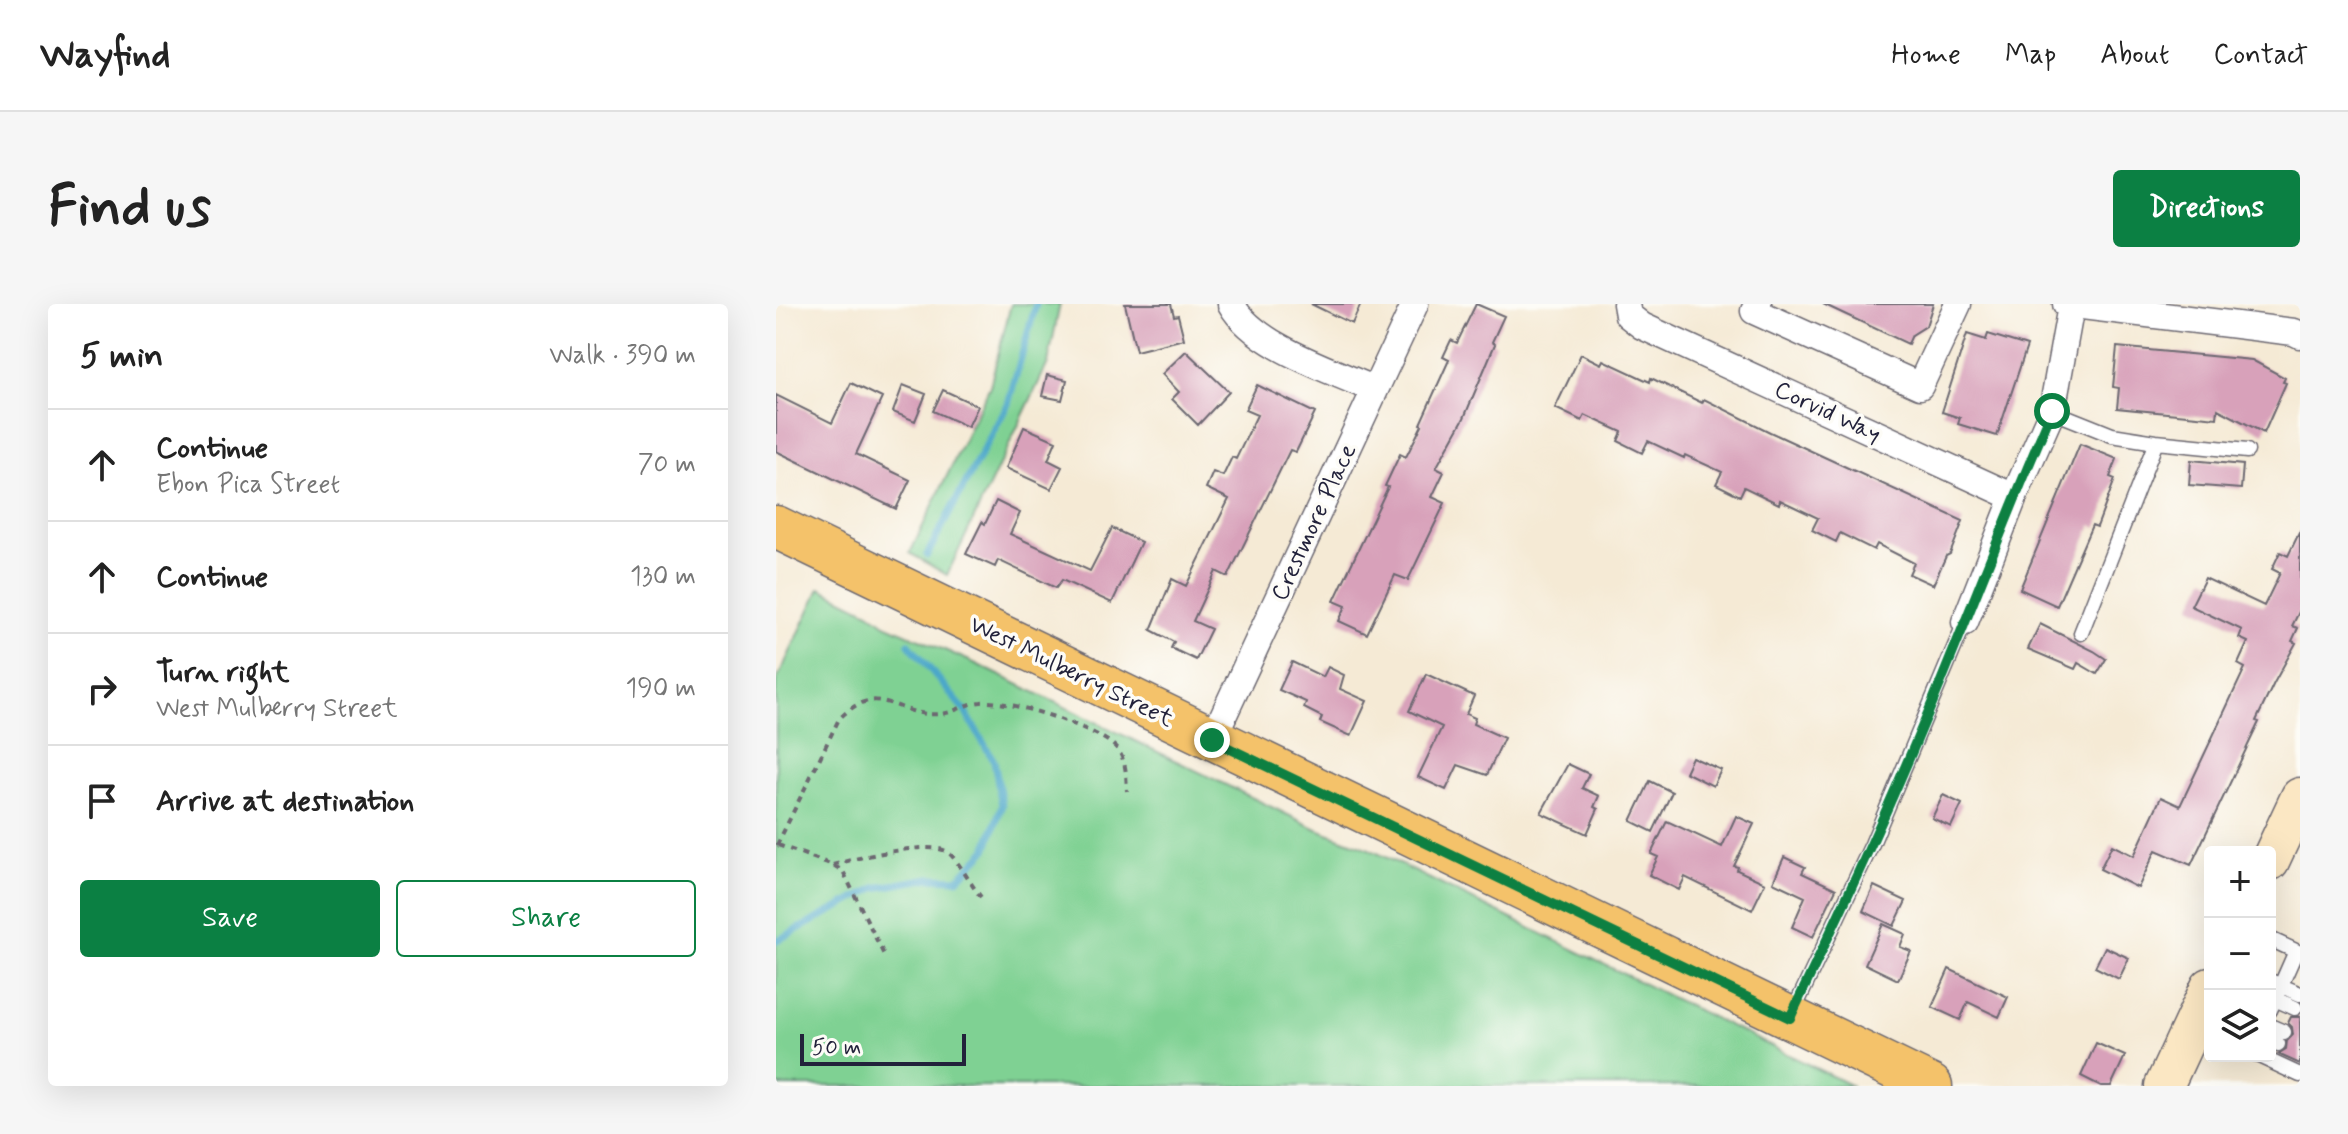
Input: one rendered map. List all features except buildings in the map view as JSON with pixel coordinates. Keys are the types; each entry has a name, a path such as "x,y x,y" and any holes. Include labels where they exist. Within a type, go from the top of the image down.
{"main road":[{"name":"West Mulberry Street","path":"776,527 1931,1086"},
{"path":"2276,848 2300,797"},
{"path":"2164,1086 2201,1028 2209,990"}],"street":[{"path":"1231,304 1254,330 1289,351 1375,390"},
{"name":"Crestmore Place","path":"1212,740 1415,304"},
{"name":"Corvid Way","path":"1626,304 1628,315 1642,326 2014,497"},
{"path":"1758,304 1754,311 1920,386 1958,304"},
{"path":"1965,622 2052,411 2068,305 2300,335"}],"lane":[{"path":"2052,411 2112,435 2247,451"},
{"path":"2081,633 2156,442"},
{"path":"1790,1018 1872,844 1965,622"},
{"path":"2276,942 2298,952 2276,990"},
{"path":"2276,995 2297,1001"},
{"path":"2272,1062 2300,1075"}],"path":[{"path":"885,957 848,878 833,865 777,845 839,719 854,705 871,699 886,701 914,713 943,715 980,702 1007,703 1030,709 1117,747 1126,765 1127,791"},
{"path":"833,865 866,855 944,850 953,857 981,897"}],"green space":[{"path":"1011,304 1060,304 1048,363 947,575 910,553 990,386"},
{"path":"820,588 869,612 885,624 972,662 1317,829 1367,848 1852,1086 776,1086 776,682"}],"waterway":[{"path":"927,555 1008,404 1036,304"},
{"path":"776,941 875,888 930,878 958,879 986,850 1002,805 994,761 965,711 909,644"}],"route":[{"path":"1212,740 1790,1018 1872,844 1923,726 2014,497 2052,411"}]}
